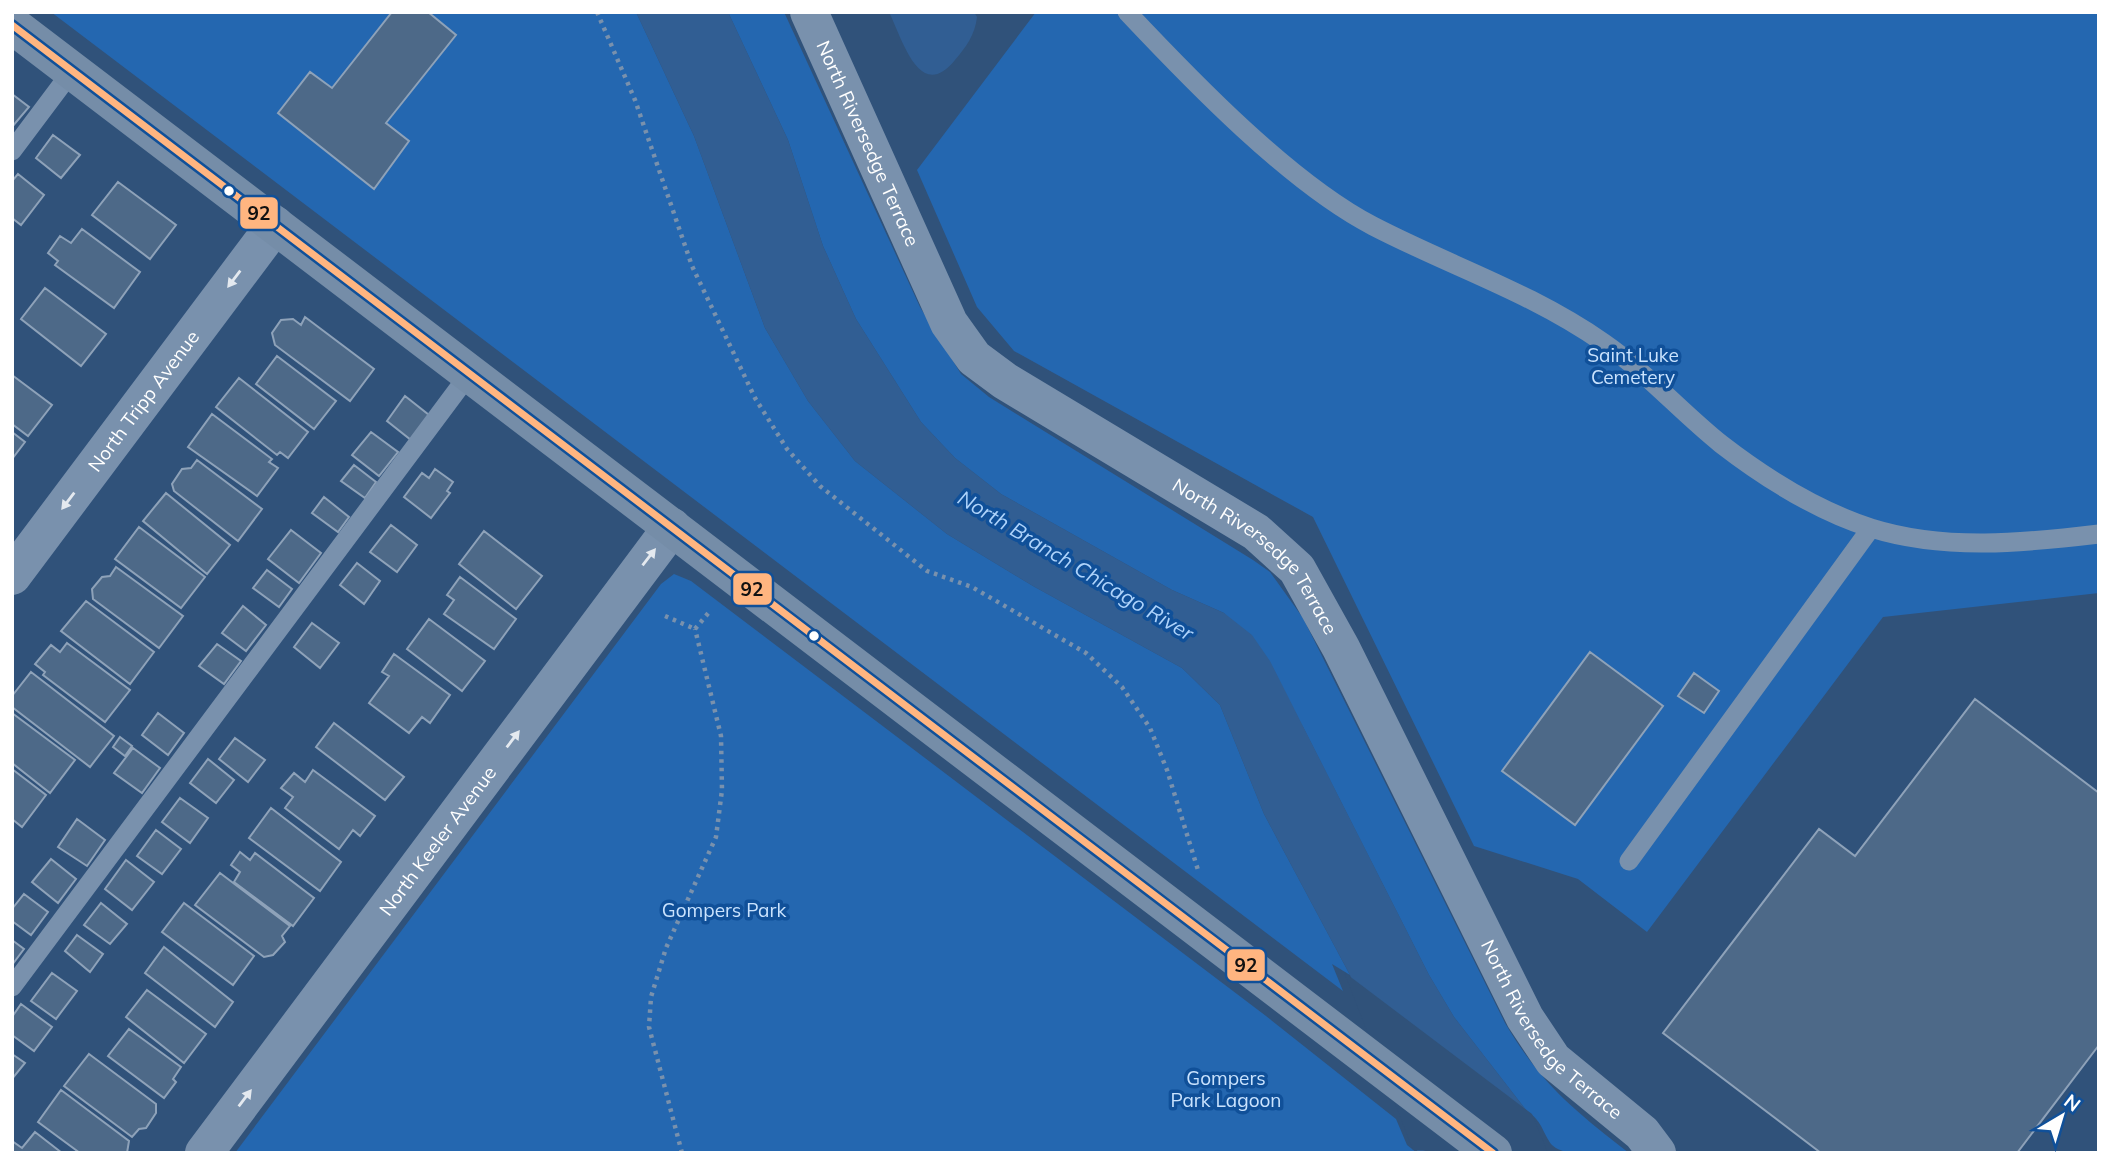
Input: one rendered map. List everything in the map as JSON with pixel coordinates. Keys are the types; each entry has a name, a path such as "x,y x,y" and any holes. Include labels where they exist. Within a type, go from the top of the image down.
{"main road":[{"path":"12,25 1493,1153"}],"street":[{"name":"North Riversedge Terrace","path":"809,12 949,323 974,358 1005,381 1256,532 1297,569 1341,648 1525,1018 1553,1060 1642,1133 1657,1153"},
{"name":"North Tripp Avenue","path":"12,576 275,225"},
{"name":"North Keeler Avenue","path":"204,1153 672,527"}],"lane":[{"path":"1127,12 1269,151 1321,191 1372,226 1553,310 1606,344 1721,444 1815,504 1871,528 1929,540 1983,544 2099,534"},
{"path":"12,151 72,71"},
{"path":"12,987 470,373"},
{"path":"1629,861 1871,528"}],"path":[{"path":"597,12 635,100 692,266 755,398 787,449 820,486 927,571 972,587 1086,653 1122,687 1154,738 1198,870"},
{"path":"695,629 710,611"},
{"path":"665,616 695,629"},
{"path":"682,1153 649,1027 651,997 666,948 716,837 722,790 721,736 695,629"}],"green space":[{"path":"51,12 636,12 694,136 765,328 808,401 855,461 947,534 1033,586 1182,668 1220,705 1264,814 1350,975 1332,964 1343,991"},
{"path":"728,12 784,12 920,307 961,374 989,397 1270,572 1303,618 1505,1023 1532,1063 1560,1095 1629,1153 1585,1154 1554,1147 1538,1121 1526,1110 1454,1017 1429,975 1303,727 1224,613 1172,590 1001,494 955,458 921,422 856,319 823,246 788,140"},
{"name":"Saint Luke Cemetery","path":"1036,12 2099,12 2099,593 1883,617 1647,932 1578,879 1474,846 1313,517 1014,351 977,307 917,170"},
{"name":"Gompers Park","path":"674,574 691,581 1266,1016 1396,1119 1407,1145 1417,1153 235,1153 661,584"}],"water":[{"name":"North Branch Chicago River","path":"636,12 728,12 788,140 823,246 856,319 921,422 955,458 1001,494 1172,590 1224,613 1252,635 1270,661 1429,975 1454,1017 1526,1110 1418,1153 1350,975 1264,814 1220,705 1182,668 1033,586 947,534 855,461 808,401 765,328 694,136"},
{"path":"889,12 974,12 977,17 972,35 963,50 943,71 932,75 922,71 914,63"}],"pier":[{"path":"1344,972 1532,1114 1548,1153 1413,1150"}],"building":[{"path":"392,12 428,12 456,35 386,123 409,141 374,189 278,113 310,72 332,88"},
{"path":"12,94 29,107 12,127"},
{"path":"53,135 80,155 61,178 36,158"},
{"path":"18,174 44,195 21,225 12,218 12,181"},
{"path":"118,182 176,225 150,259 92,215"},
{"path":"82,229 140,272 114,308 55,265 58,261 48,253 60,236 71,243"},
{"path":"45,288 106,334 81,366 21,319"},
{"path":"305,317 374,369 350,401 275,345 272,333 281,320 293,319 301,325"},
{"path":"277,356 336,401 314,429 256,384"},
{"path":"12,375 52,405 28,436 12,424"},
{"path":"239,378 308,432 288,458 280,452 277,455 216,407"},
{"path":"405,396 429,415 411,440 387,421"},
{"path":"212,414 272,459 269,462 278,468 257,496 188,447"},
{"path":"12,432 25,442 12,459"},
{"path":"371,432 398,452 379,476 352,455"},
{"path":"197,460 262,509 238,541 174,491 172,484 182,469 191,468"},
{"path":"354,465 376,482 365,498 341,481"},
{"path":"435,469 453,482 447,491 450,493 431,518 404,497 422,473 429,478"},
{"path":"166,493 230,545 207,574 143,521"},
{"path":"324,497 349,517 338,532 312,513"},
{"path":"391,525 417,545 397,572 370,552"},
{"path":"139,527 205,577 181,608 115,559"},
{"path":"291,530 321,553 299,583 268,559"},
{"path":"484,531 542,576 516,609 459,564"},
{"path":"357,563 380,581 364,604 340,585"},
{"path":"116,567 183,616 159,648 93,599 92,589 102,577 110,576"},
{"path":"267,570 292,589 279,607 253,588"},
{"path":"460,577 516,619 494,649 444,614 454,600 447,595"},
{"path":"86,601 154,652 130,684 61,631"},
{"path":"243,606 266,625 246,651 222,633"},
{"path":"429,619 485,661 462,691 407,649"},
{"path":"312,623 339,643 320,668 294,647"},
{"path":"67,643 130,690 105,722 43,675 45,672 35,664 51,645 60,652"},
{"path":"217,644 241,661 224,684 199,666"},
{"path":"1590,652 1663,706 1575,825 1502,771"},
{"path":"394,654 450,695 430,723 422,717 409,733 369,703 389,676 382,672"},
{"path":"31,672 114,736 90,767 12,707 12,696"},
{"path":"1694,673 1719,691 1704,713 1678,696"},
{"path":"1975,699 2099,793 2099,1045 2017,1153 1821,1153 1663,1033 1819,829 1855,856"},
{"path":"12,713 75,760 50,793 12,763"},
{"path":"158,713 184,733 168,755 142,735"},
{"path":"334,723 404,777 385,800 316,747"},
{"path":"120,737 132,746 125,756 113,747"},
{"path":"235,738 265,760 248,782 219,759"},
{"path":"133,748 160,768 142,793 114,773"},
{"path":"208,759 234,780 216,803 190,783"},
{"path":"12,769 46,795 22,827 12,819"},
{"path":"313,770 375,816 360,836 353,830 339,849 285,808 293,797 281,788 294,773 305,782"},
{"path":"180,798 208,818 190,843 162,822"},
{"path":"271,808 341,862 320,891 249,838"},
{"path":"77,819 105,840 87,866 58,847"},
{"path":"156,830 181,849 162,874 137,856"},
{"path":"240,852 250,860 255,853 314,898 293,926 234,882 240,872 231,865"},
{"path":"51,859 76,879 58,903 32,882"},
{"path":"126,860 154,882 132,910 105,889"},
{"path":"220,873 290,926 282,936 285,942 273,955 264,957 195,905"},
{"path":"24,894 48,912 31,935 12,921 12,909"},
{"path":"101,903 127,924 110,944 84,925"},
{"path":"184,903 254,956 233,985 162,932"},
{"path":"77,935 103,954 90,972 65,951"},
{"path":"12,940 24,949 12,965"},
{"path":"164,947 233,1002 215,1027 145,973"},
{"path":"52,973 77,991 56,1019 31,1001"},
{"path":"147,990 206,1034 184,1063 126,1017"},
{"path":"21,1004 52,1027 34,1051 12,1035 12,1017"},
{"path":"129,1029 181,1067 173,1079 176,1082 164,1098 108,1056"},
{"path":"12,1054 25,1063 12,1079"},
{"path":"89,1054 156,1104 156,1113 146,1128 139,1129 132,1137 64,1086"},
{"path":"61,1090 129,1141 127,1153 80,1153 38,1122"},
{"path":"35,1132 62,1153 12,1153 12,1141 22,1148"}],"transit line":[{"name":"92","path":"12,25 1493,1153"}],"park label":[{"name":"Gompers Park Lagoon","path":"1226,1089"}]}
